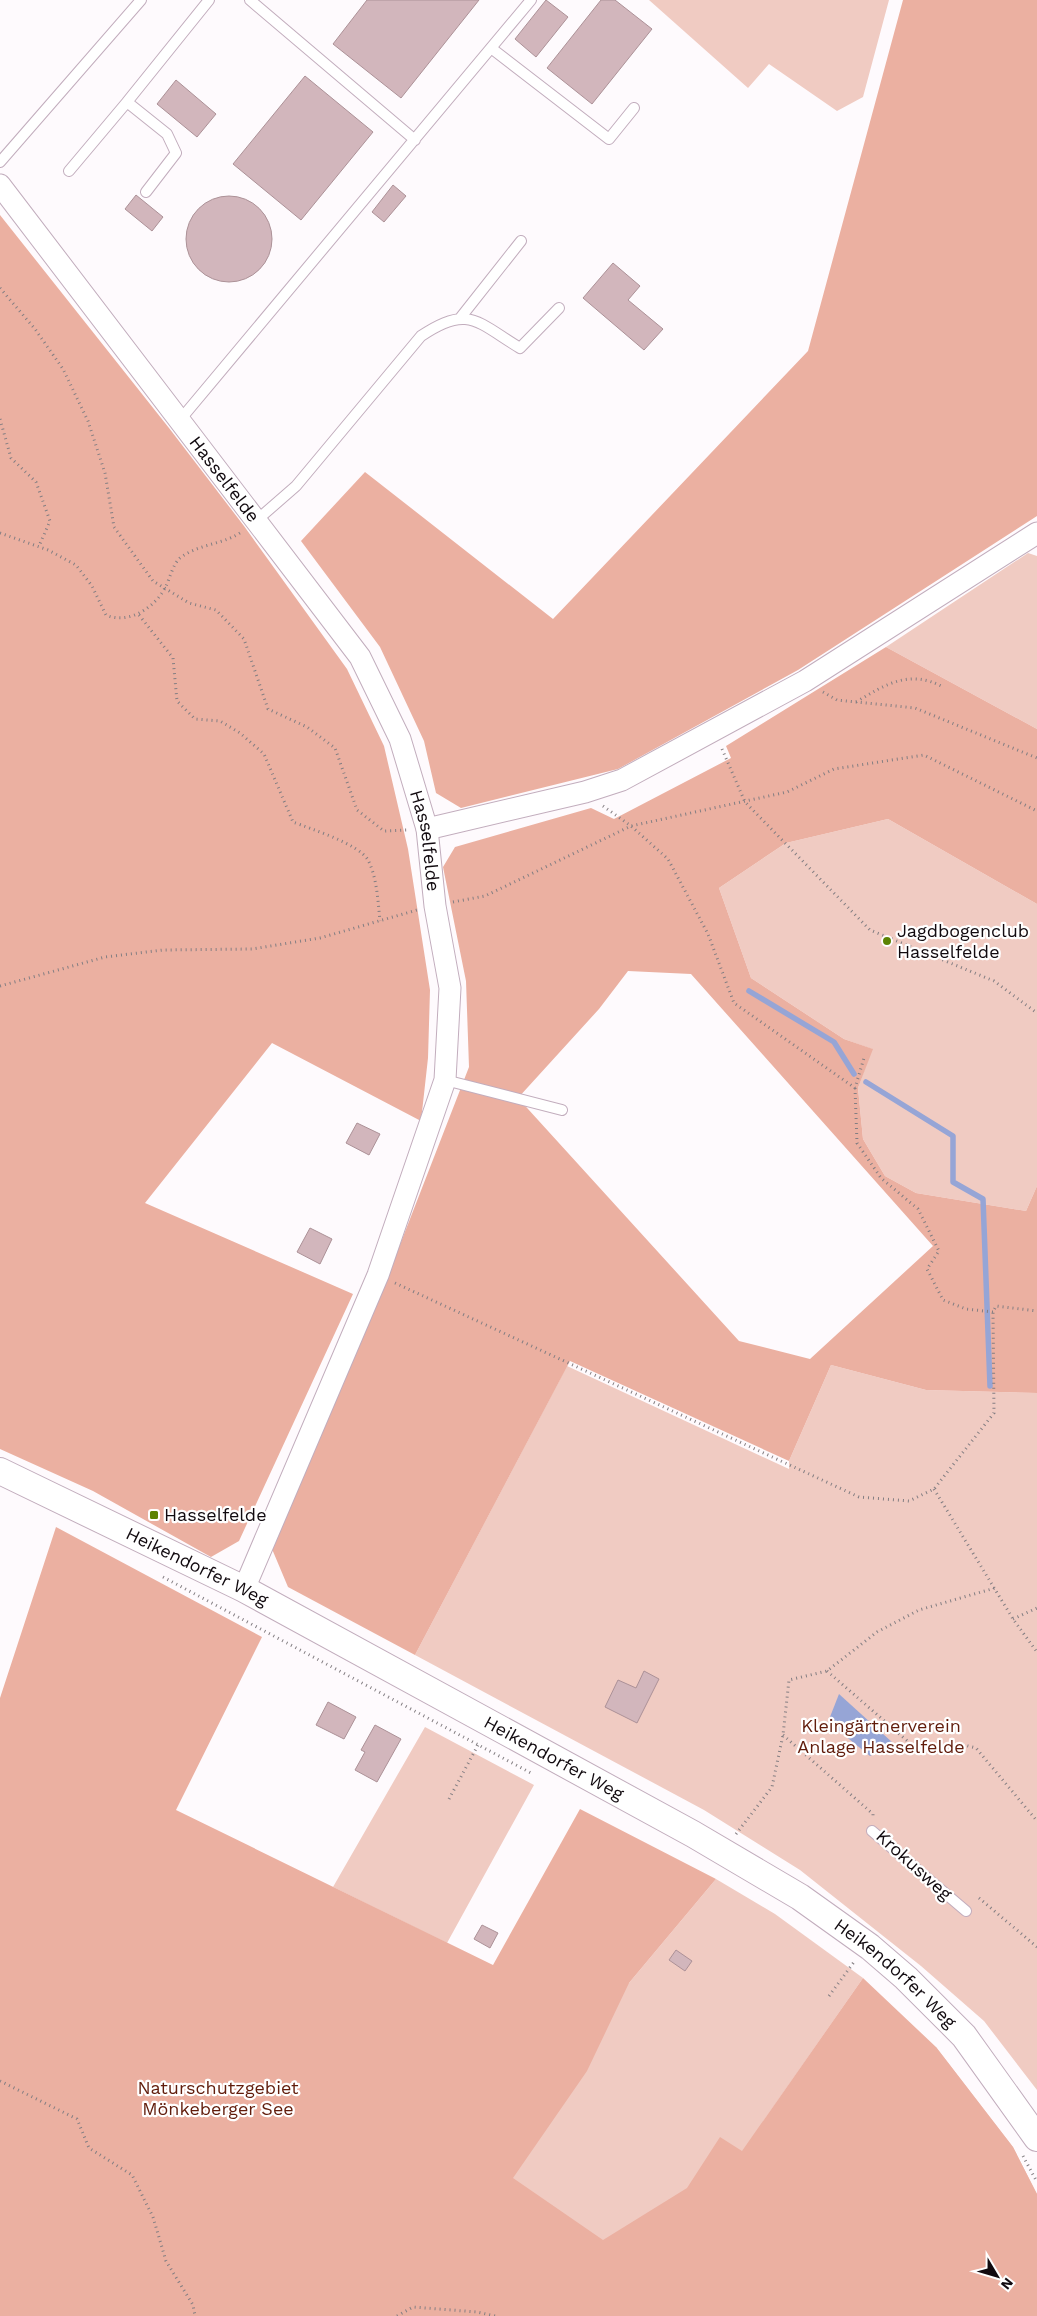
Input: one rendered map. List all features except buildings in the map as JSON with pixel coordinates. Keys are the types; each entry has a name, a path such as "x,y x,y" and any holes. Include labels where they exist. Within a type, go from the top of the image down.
{"street":[{"name":"Hasselfelde","path":"0,185 360,657 400,739 427,829 434,906 450,988 445,1080 378,1276 244,1589"},
{"path":"427,829 585,792 622,780 805,681 1037,532"},
{"name":"Heikendorfer Weg","path":"0,1471 244,1589 693,1834 800,1897 858,1959 906,1978 964,2036 1029,2144"}],"lane":[{"path":"0,162 141,0"},
{"path":"69,172 209,0"},
{"path":"250,0 415,140"},
{"path":"180,420 531,0"},
{"path":"491,48 609,139 634,108"},
{"path":"127,102 167,134 176,153 146,192"},
{"path":"461,317 521,241"},
{"path":"257,520 296,486 421,336 440,323 461,317 472,319 520,348 560,308"},
{"path":"1014,548 1037,546"},
{"path":"445,1080 562,1110"},
{"name":"Krokusweg","path":"872,1831 966,1911"}],"path":[{"path":"0,288 35,329 62,369 88,421 105,473 114,527 152,581 189,603 216,610 244,639 268,709 306,727 336,748 357,810 384,831 427,829"},
{"path":"0,419 11,458 36,482 50,521 39,546"},
{"path":"0,533 39,546 76,566 92,586 106,615 113,618 139,615 165,588 177,560 193,549 237,534 257,520"},
{"path":"139,615 174,658 177,701 195,719 220,721 240,733 264,754 293,822 353,847 368,859 376,888 380,921"},
{"path":"856,702 877,689 905,678 929,679 943,686"},
{"path":"805,681 837,700 915,708 1037,758"},
{"path":"714,730 745,802 870,930 994,981 1037,1013"},
{"path":"0,986 105,957 163,950 252,949 320,938 434,906 485,896 631,826 787,792 834,769 924,755 1037,811"},
{"path":"585,792 631,826 668,858 708,934 734,1003 855,1088"},
{"path":"864,1058 855,1088 857,1143 882,1178 918,1208 939,1251 927,1268 943,1300 966,1309 989,1312 996,1306 1037,1311"},
{"path":"378,1276 859,1496 909,1502 934,1489 994,1413 989,1312"},
{"path":"934,1489 1013,1619 1037,1652"},
{"path":"159,1575 539,1778"},
{"path":"734,1837 772,1787 783,1735 789,1680 827,1671 877,1632 919,1610 995,1588"},
{"path":"1013,1619 1037,1608"},
{"path":"827,1671 912,1745 930,1750 956,1744 976,1748 1037,1821"},
{"name":"Krokusweg","path":"783,1735 873,1814 872,1831"},
{"path":"449,1799 478,1745"},
{"path":"979,1898 1037,1948"},
{"path":"829,1996 858,1959"},
{"path":"0,2081 77,2119 89,2148 132,2176 153,2217 166,2261 194,2305 195,2316"},
{"path":"1029,2144 1037,2182"},
{"path":"397,2316 413,2306 477,2312 495,2316"}],"green space":[{"path":"649,0 889,0 863,97 837,111 769,64 748,88"},
{"path":"903,0 1037,0 1037,516 798,670 618,769 461,808 436,793 424,741 380,647 301,541 365,472 553,619 808,351"},
{"path":"0,215 244,526 347,669 384,746 408,849 430,990 428,1058 421,1121 272,1043 145,1203 353,1294 239,1541 211,1557 93,1491 0,1449"},
{"path":"1028,553 1037,556 1037,729 886,647"},
{"path":"886,647 1037,729 1037,904 888,819 786,843 719,888 751,978 844,1039 873,1049 858,1088 863,1139 885,1176 916,1193 1026,1211 1037,1186 1037,1393 926,1390 831,1365 789,1461 570,1361 415,1655 288,1587 272,1549 382,1291 469,1067 466,981 443,867 455,847 591,808 614,819 731,758 726,746","holes":["628,971 691,974 933,1246 810,1359 739,1341 518,1098 599,1009"]},
{"name":"Jagdbogenclub Hasselfelde","path":"888,819 1037,904 1037,1186 1026,1211 916,1193 885,1176 863,1139 858,1088 872,1049 844,1039 751,978 719,888 786,843"},
{"name":"Kleingärtnerverein Anlage Hasselfelde","path":"831,1365 926,1390 1037,1393 1037,2090 984,2021 921,1966 800,1870 704,1810 415,1655 567,1366 789,1469 789,1461"},
{"name":"Naturschutzgebiet Mönkeberger See","path":"56,1527 262,1637 176,1810 493,1965 580,1809 716,1879 629,1983 587,2071 513,2178 603,2240 687,2188 720,2137 742,2151 863,1978 936,2047 1013,2147 1037,2194 1037,2316 0,2316 0,1698"},
{"path":"425,1727 534,1785 447,1943 333,1887"},
{"name":"Naturschutzgebiet Mönkeberger See","path":"0,1874 483,1977 629,1983 716,1879 775,1914 863,1978 762,2123 936,2047 1013,2147 1037,2194 1037,2316 0,2316"}],"water":[{"path":"839,1694 893,1744 870,1756 828,1722"}],"waterway":[{"path":"749,991 834,1042 854,1074"},
{"path":"866,1082 953,1136 953,1182 983,1199 990,1386"}],"place":[{"name":"Jagdbogenclub Hasselfelde","path":"887,941"},
{"name":"Hasselfelde","path":"154,1515"}]}
